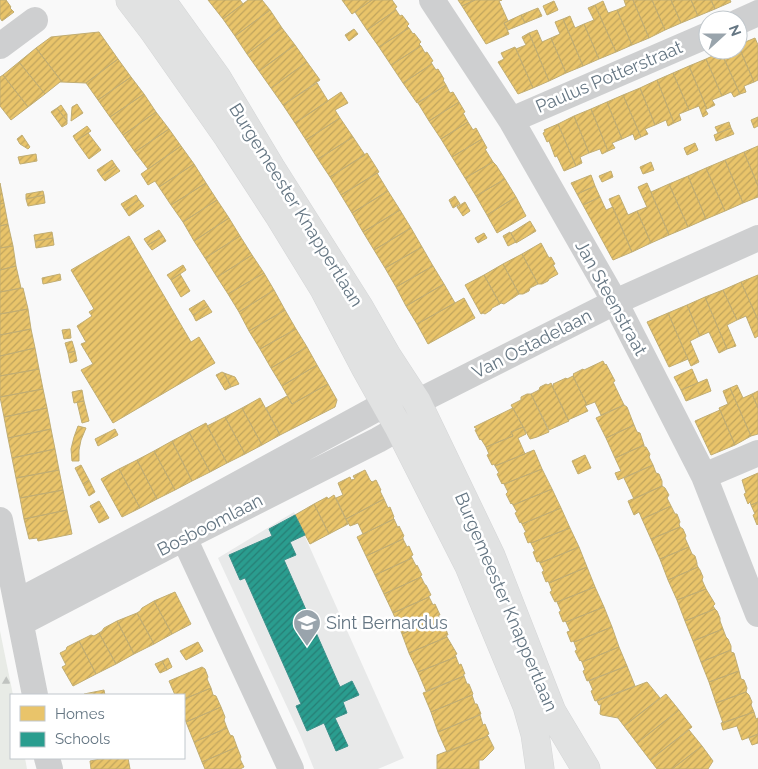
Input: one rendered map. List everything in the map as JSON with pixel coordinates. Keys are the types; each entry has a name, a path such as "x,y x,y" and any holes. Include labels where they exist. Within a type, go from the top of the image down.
{"main road":[{"name":"Burgemeester Knappertlaan","path":"130,0 228,137 278,214 324,289 399,428 477,584 527,706 540,769"},
{"name":"Burgemeester Knappertlaan","path":"160,0 217,78 417,402 491,556 552,712 586,769"}],"street":[{"name":"Jan Steenstraat","path":"432,0 511,120 615,302 704,476 758,614"},
{"path":"0,46 35,20"},
{"name":"Paulus Potterstraat","path":"511,120 698,38"},
{"name":"Van Ostadelaan","path":"417,402 615,302 758,238"},
{"path":"385,404 417,402"},
{"path":"399,428 417,402"},
{"name":"Bosboomlaan","path":"179,528 385,404"},
{"name":"Bosboomlaan","path":"19,612 179,528 399,428"},
{"path":"704,476 758,453"},
{"path":"0,520 35,694"},
{"path":"179,528 291,769"}],"shaded area":[{"name":"Sint Bernardus","path":"294,512 404,758 378,769 314,769 218,558"}],"green space":[{"path":"0,631 13,694 10,694 10,759 25,759 27,769 0,769"},
{"path":"7,668 10,683 0,701 0,670"}],"building: Homes":[{"path":"0,0 6,0 14,12 2,21 0,18"},
{"path":"208,0 240,0 243,4 223,19"},
{"path":"248,0 262,0 270,10 235,36 223,19"},
{"path":"342,0 372,0 352,14"},
{"path":"372,0 392,0 397,7 395,8 396,10 367,30 355,12"},
{"path":"458,0 475,0 462,6"},
{"path":"475,0 502,0 499,1 508,21 504,23 509,34 486,44 462,6"},
{"path":"624,0 633,0 649,38 632,45 617,10 626,6"},
{"path":"633,0 652,0 665,30 649,38"},
{"path":"652,0 671,0 681,23 665,30"},
{"path":"671,0 691,0 698,16 681,23"},
{"path":"691,0 711,0 715,9 698,10 698,16"},
{"path":"711,0 730,0 731,2 715,9"},
{"path":"554,1 558,10 547,15 543,6"},
{"path":"603,1 608,13 617,10 632,45 616,52 595,5"},
{"path":"595,5 616,52 599,59 584,24 594,20 588,8"},
{"path":"538,8 542,16 525,23 521,15"},
{"path":"270,10 282,28 247,54 235,36"},
{"path":"396,10 409,24 407,26 409,28 379,47 367,30"},
{"path":"521,15 525,23 508,30 504,23"},
{"path":"570,16 575,28 584,24 599,59 583,66 563,19"},
{"path":"563,19 583,66 566,73 551,38 560,34 555,22"},
{"path":"282,28 295,45 259,71 247,54"},
{"path":"409,28 421,42 419,44 421,46 391,65 379,47"},
{"path":"354,29 358,34 349,41 345,35"},
{"path":"537,30 542,42 551,38 566,73 549,81 529,33"},
{"path":"99,32 118,59 86,83 62,82 36,48 51,37"},
{"path":"529,33 549,81 533,88 516,49 526,45 522,37"},
{"path":"755,38 758,45 758,80 754,82 744,60 748,60 748,41"},
{"path":"295,45 307,62 271,88 259,71"},
{"path":"421,46 433,61 431,62 432,64 403,83 391,65"},
{"path":"515,47 533,88 518,94 498,62 504,59 501,53"},
{"path":"36,48 62,82 45,94 19,62"},
{"path":"118,59 131,77 98,100 86,83"},
{"path":"706,60 725,60 740,94 734,97 731,92 722,96"},
{"path":"706,60 722,96 712,100 715,105 707,109 689,66"},
{"path":"725,60 744,60 754,82 744,86 746,92 740,94"},
{"path":"19,62 45,94 28,107 3,75"},
{"path":"307,62 320,80 283,105 271,88"},
{"path":"432,64 436,70 438,69 446,85 417,103 403,83"},
{"path":"689,66 707,109 705,109 708,114 703,117 699,106 689,110 673,73"},
{"path":"673,73 689,110 679,114 681,120 674,123 657,80"},
{"path":"3,75 28,107 11,120 0,106 0,77"},
{"path":"131,77 144,94 110,117 98,100"},
{"path":"657,80 674,123 668,126 666,120 655,125 640,88"},
{"path":"317,83 328,101 295,123 283,105"},
{"path":"446,85 450,93 453,92 459,102 429,121 418,103"},
{"path":"640,88 655,125 645,129 648,134 641,137 623,95"},
{"path":"341,92 348,103 335,110 340,118 306,140 295,123"},
{"path":"144,94 156,112 123,135 110,117"},
{"path":"623,95 641,137 635,140 633,134 622,139 607,102"},
{"path":"459,102 468,122 441,139 429,121"},
{"path":"607,102 622,139 612,143 615,148 608,151 591,109"},
{"path":"77,104 83,113 71,121 72,107"},
{"path":"61,105 67,114 67,121 57,108"},
{"path":"57,108 67,121 67,124 62,127 51,112"},
{"path":"591,109 608,151 602,154 600,149 589,153 574,116"},
{"path":"156,112 169,129 135,152 123,135"},
{"path":"574,116 589,153 580,157 582,163 576,166 558,124"},
{"path":"758,117 758,126 754,128 751,120"},
{"path":"340,118 353,137 318,159 306,140"},
{"path":"468,122 473,130 476,128 482,139 452,157 441,139"},
{"path":"729,122 731,128 718,133 715,127"},
{"path":"558,124 576,166 564,171 543,133 545,132 544,130"},
{"path":"87,126 91,131 76,141 73,136"},
{"path":"731,128 734,134 716,141 714,135"},
{"path":"169,129 181,146 148,169 135,152"},
{"path":"88,133 101,150 89,159 76,141"},
{"path":"22,135 30,147 28,149 20,144 17,139"},
{"path":"353,137 365,155 330,177 318,159"},
{"path":"482,139 487,148 485,149 493,162 465,178 452,157"},
{"path":"695,143 698,150 687,155 684,148"},
{"path":"181,146 194,164 159,187 155,181 148,185 141,174"},
{"path":"758,146 758,186 744,152"},
{"path":"744,152 758,186 758,197 743,203 725,160"},
{"path":"367,153 379,172 341,195 330,177"},
{"path":"36,154 37,161 20,164 18,157"},
{"path":"112,160 116,166 101,176 97,170"},
{"path":"725,160 743,203 725,211 706,168"},
{"path":"493,162 505,179 476,196 465,178"},
{"path":"651,162 654,170 643,174 640,167"},
{"path":"194,164 206,183 171,205 159,187"},
{"path":"116,166 120,171 105,181 101,176"},
{"path":"706,168 725,211 706,219 688,176"},
{"path":"611,171 613,177 602,182 599,176"},
{"path":"377,173 388,191 352,213 341,195"},
{"path":"591,175 595,186 577,194 571,183"},
{"path":"688,176 706,219 688,227 669,184"},
{"path":"505,179 516,197 487,215 476,196"},
{"path":"0,183 4,203 0,204"},
{"path":"206,183 217,200 183,222 171,205"},
{"path":"647,183 669,235 651,243 637,211 647,207 638,187"},
{"path":"669,184 688,227 669,235 651,192"},
{"path":"595,186 600,197 583,205 577,194"},
{"path":"43,191 44,195 26,199 26,194"},
{"path":"388,191 400,210 363,232 352,213"},
{"path":"44,195 45,203 28,206 26,199"},
{"path":"136,195 139,200 125,210 121,204"},
{"path":"619,195 628,215 637,211 651,243 632,252 609,199"},
{"path":"455,196 460,204 453,208 449,200"},
{"path":"516,197 526,216 497,233 487,215"},
{"path":"600,197 606,210 613,207 632,252 613,260 583,205"},
{"path":"139,200 144,206 129,216 125,210"},
{"path":"217,200 229,218 194,241 183,222"},
{"path":"465,202 470,211 463,216 457,207"},
{"path":"4,203 8,224 0,226 0,204"},
{"path":"400,210 411,228 374,250 363,232"},
{"path":"229,218 240,236 205,258 194,241"},
{"path":"530,221 536,231 516,243 511,233"},
{"path":"8,224 13,246 0,248 0,226"},
{"path":"411,228 422,247 385,268 374,250"},
{"path":"159,230 163,236 148,245 144,239"},
{"path":"52,232 53,238 35,241 34,235"},
{"path":"510,232 516,242 508,246 503,236"},
{"path":"484,233 487,238 478,243 475,238"},
{"path":"129,236 191,342 199,337 215,363 113,423 81,370 93,364 81,344 86,342 77,326 92,316 89,312 94,309 71,270"},
{"path":"163,236 166,241 152,250 148,245"},
{"path":"240,236 252,255 217,277 205,258"},
{"path":"53,238 54,245 36,248 35,241"},
{"path":"541,243 549,258 551,257 555,264 553,265 558,274 542,284 538,284 522,254"},
{"path":"13,246 16,266 0,270 0,248"},
{"path":"422,247 433,266 396,287 385,268"},
{"path":"522,254 538,284 530,288 529,291 519,294 503,264"},
{"path":"252,255 264,273 228,294 217,277"},
{"path":"503,264 519,294 504,304 500,304 484,275"},
{"path":"183,265 186,270 171,280 167,275"},
{"path":"16,266 21,288 0,292 0,270"},
{"path":"433,266 444,284 406,306 396,287"},
{"path":"264,273 274,290 239,312 228,294"},
{"path":"60,274 61,280 43,284 42,278"},
{"path":"180,274 190,291 181,297 171,280"},
{"path":"484,275 500,304 485,314 481,314 465,285"},
{"path":"758,275 758,320 741,282"},
{"path":"741,282 758,320 758,336 755,338 746,316 737,320 723,290"},
{"path":"444,284 455,303 417,324 406,306"},
{"path":"23,288 28,309 0,314 0,292"},
{"path":"274,290 285,310 249,331 239,312"},
{"path":"723,290 737,320 727,325 736,346 727,349 705,297"},
{"path":"705,297 727,349 719,353 709,332 700,336 687,305"},
{"path":"464,298 475,318 428,344 417,324"},
{"path":"204,300 208,306 193,315 189,309"},
{"path":"687,305 700,336 690,341 699,362 691,366 668,313"},
{"path":"208,306 212,312 196,321 193,315"},
{"path":"28,309 31,329 0,335 0,314"},
{"path":"285,310 296,329 260,349 249,331"},
{"path":"668,313 688,359 669,367 647,322"},
{"path":"31,329 35,348 0,356 0,335"},
{"path":"70,329 71,338 64,339 62,330"},
{"path":"296,329 307,347 271,368 260,349"},
{"path":"72,341 75,351 68,353 65,343"},
{"path":"307,347 317,365 282,386 271,368"},
{"path":"35,348 39,369 0,376 0,356"},
{"path":"75,351 77,361 70,363 68,353"},
{"path":"603,361 615,381 613,382 624,405 601,415 595,402 587,405 573,374"},
{"path":"317,365 328,384 292,404 282,386"},
{"path":"39,369 43,389 0,397 0,376"},
{"path":"692,369 698,383 681,390 674,377"},
{"path":"222,372 231,387 225,390 216,375"},
{"path":"224,373 235,377 239,384 231,387"},
{"path":"573,376 588,411 568,420 552,386"},
{"path":"707,379 711,391 686,401 681,390"},
{"path":"551,383 569,421 549,430 531,394 539,390 540,387"},
{"path":"328,384 337,400 335,407 280,435 266,408 287,396 292,404"},
{"path":"737,385 743,398 752,394 758,408 758,434 751,436 730,388"},
{"path":"730,388 751,436 735,445 719,408 728,404 723,391"},
{"path":"43,389 47,408 4,417 0,397"},
{"path":"82,390 84,401 74,403 72,392"},
{"path":"758,391 758,408 752,394"},
{"path":"531,394 549,432 530,439 511,405 521,400 521,397"},
{"path":"260,398 280,435 262,445 242,408"},
{"path":"84,401 89,421 82,423 77,402"},
{"path":"624,405 627,407 634,425 606,438 596,418"},
{"path":"47,408 51,429 8,438 4,417"},
{"path":"242,408 262,445 245,454 225,417"},
{"path":"513,408 523,427 511,432 513,436 486,447 475,430 477,429 474,427"},
{"path":"720,410 735,445 711,455 695,421"},
{"path":"225,417 245,454 227,463 207,426"},
{"path":"206,423 227,463 210,472 189,432"},
{"path":"634,425 637,432 640,433 644,445 615,458 606,438"},
{"path":"78,426 86,428 81,440 79,461 72,461 71,449"},
{"path":"523,427 526,434 518,438 525,454 495,466 494,464 492,465 487,455 489,454 486,447 513,436 511,432"},
{"path":"51,429 55,449 12,458 8,438"},
{"path":"115,429 118,435 98,446 95,439"},
{"path":"189,432 210,472 192,481 172,441"},
{"path":"172,441 192,481 175,490 154,451"},
{"path":"644,445 650,454 649,457 653,465 618,480 615,473 621,471 615,458"},
{"path":"55,449 59,470 16,478 12,458"},
{"path":"534,450 542,469 502,484 495,466"},
{"path":"154,451 175,490 157,499 137,460"},
{"path":"585,455 591,468 578,474 572,461"},
{"path":"137,460 157,499 140,508 119,469"},
{"path":"81,465 89,480 83,484 75,468"},
{"path":"653,465 662,481 662,486 634,499 624,478"},
{"path":"119,469 140,508 122,517 101,479"},
{"path":"542,469 552,489 513,505 511,504 504,484"},
{"path":"59,470 63,490 20,498 16,478"},
{"path":"365,470 372,482 376,480 384,499 346,519 336,498 343,495 338,483 350,477 351,480 355,479 353,476"},
{"path":"758,473 758,502 751,505 750,502 748,504 744,494 746,493 742,480"},
{"path":"89,480 95,492 89,496 83,484"},
{"path":"662,486 669,495 667,498 671,506 642,519 639,512 634,515 628,501"},
{"path":"552,489 561,508 522,524 520,523 513,505"},
{"path":"63,490 67,510 24,519 20,498"},
{"path":"334,495 348,524 329,534 314,504"},
{"path":"384,499 388,508 390,507 394,519 363,534 358,523 350,526 346,519"},
{"path":"99,501 109,518 99,523 90,506"},
{"path":"758,502 758,524 757,525 751,505"},
{"path":"314,504 329,534 310,544 295,515"},
{"path":"671,506 675,514 677,514 680,527 651,539 642,519"},
{"path":"561,508 570,528 528,543 522,524"},
{"path":"67,510 72,534 38,541 37,538 29,539 24,519"},
{"path":"394,519 404,536 403,539 366,556 357,537"},
{"path":"680,527 683,529 689,547 660,559 651,539"},
{"path":"570,528 579,547 540,563 539,561 537,562 531,543"},
{"path":"403,539 407,547 409,546 413,555 411,556 412,558 375,575 366,556"},
{"path":"579,547 587,567 549,583 548,581 546,582 540,563"},
{"path":"689,547 695,556 698,567 668,580 660,559"},
{"path":"412,558 422,575 421,577 384,594 375,575"},
{"path":"587,567 595,587 555,602 550,592 552,591 549,583"},
{"path":"698,567 706,589 677,600 668,580"},
{"path":"421,577 431,595 393,613 384,594"},
{"path":"595,587 604,607 563,622 557,602"},
{"path":"706,589 715,604 713,606 715,609 685,621 677,600"},
{"path":"175,592 191,624 172,634 154,601"},
{"path":"429,597 433,605 435,604 440,615 438,615 439,617 402,634 393,613"},
{"path":"154,601 172,634 154,644 137,613"},
{"path":"604,607 612,627 571,642 567,632 570,631 566,622"},
{"path":"715,609 723,629 693,641 685,621"},
{"path":"137,613 154,644 134,654 117,621"},
{"path":"439,617 442,625 444,624 447,637 409,653 402,634"},
{"path":"117,621 134,654 116,664 99,633"},
{"path":"612,627 619,647 582,662 580,661 575,651 577,650 574,642"},
{"path":"723,629 731,650 701,662 693,641"},
{"path":"99,633 116,664 96,674 79,641"},
{"path":"447,637 457,654 455,655 456,657 418,672 409,653"},
{"path":"79,641 96,674 73,686 62,667 66,665 60,653"},
{"path":"198,642 203,651 186,660 180,651"},
{"path":"619,647 627,666 587,681 582,662"},
{"path":"731,650 734,653 739,671 709,682 701,662"},
{"path":"456,657 459,665 461,664 464,676 426,691 418,672"},
{"path":"168,658 172,667 167,670 162,661"},
{"path":"162,661 167,670 160,673 155,664"},
{"path":"627,666 635,686 595,701 589,681"},
{"path":"202,667 205,669 211,688 185,699 185,694 175,694 169,681"},
{"path":"739,671 741,679 744,680 747,688 746,692 716,703 709,682"},
{"path":"464,676 473,694 431,712 423,693"},
{"path":"647,682 660,698 624,726 618,718 600,714 601,704 599,705 597,701"},
{"path":"211,688 221,707 186,722 185,699"},
{"path":"104,690 105,694 84,694"},
{"path":"746,692 752,702 751,705 754,712 723,723 716,703"},
{"path":"666,694 679,710 637,743 624,726"},
{"path":"472,695 481,714 438,732 431,712"},
{"path":"221,707 227,728 194,742 186,722"},
{"path":"679,710 692,727 650,760 637,743"},
{"path":"754,712 756,719 758,718 758,734 742,740 737,726 723,730 721,723"},
{"path":"480,715 483,725 485,724 489,734 488,736 447,752 438,732"},
{"path":"227,728 230,735 233,736 237,747 202,762 194,742"},
{"path":"689,730 702,746 672,769 657,769 650,760"},
{"path":"758,734 758,743 752,745 749,738"},
{"path":"488,736 494,748 483,760 479,760 479,769 437,769 437,755"},
{"path":"702,746 713,761 708,769 672,769"},
{"path":"237,747 244,767 240,769 205,769 202,762"},
{"path":"128,759 130,769 91,769 90,761"}],"building: Schools":[{"path":"295,515 305,535 290,542 296,555 284,560 340,687 352,681 359,695 343,702 347,713 335,718 348,746 336,751 324,723 307,731 296,706 301,704 245,578 240,580 229,555 272,536 269,529"}],"place":[{"name":"Sint Bernardus","path":"307,647"}]}
